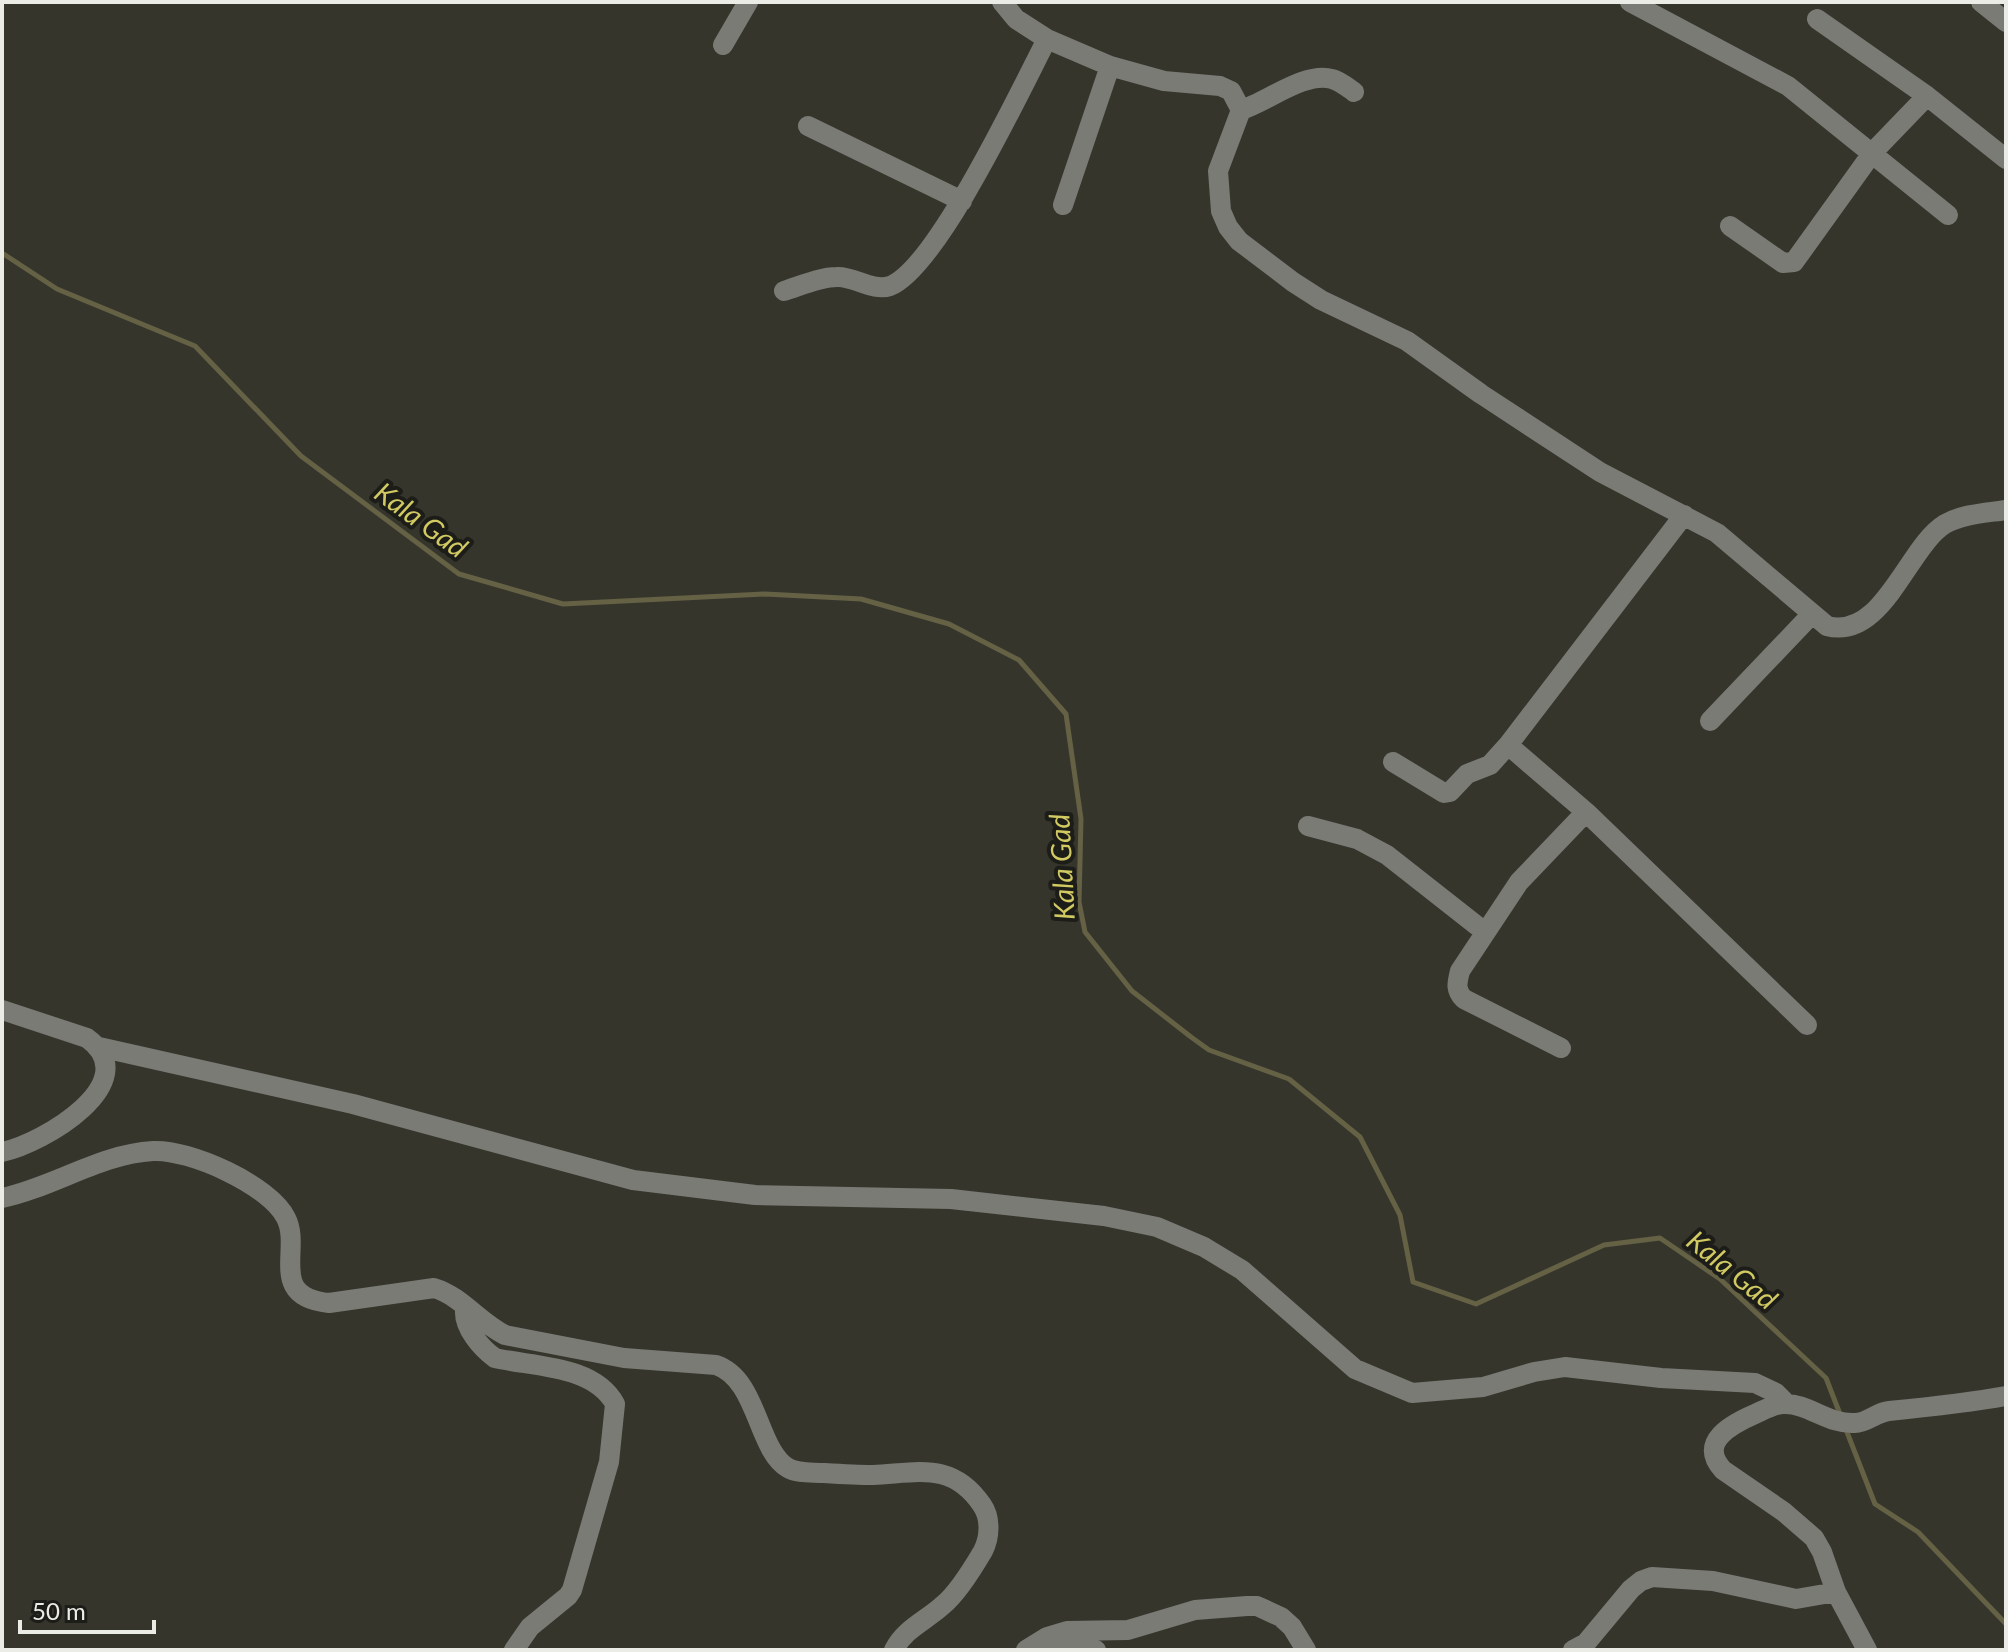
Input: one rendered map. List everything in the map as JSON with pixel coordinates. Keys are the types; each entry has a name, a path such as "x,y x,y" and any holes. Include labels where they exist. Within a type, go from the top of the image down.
{"street":[{"path":"723,45 748,2"},
{"path":"1002,2 1016,19 1047,39 1110,66 1164,81 1220,86 1231,91 1241,110"},
{"path":"1630,2 1788,86 1948,215"},
{"path":"1981,2 2006,22"},
{"path":"1817,19 1927,96 2006,159"},
{"path":"784,291 834,277 848,277 883,288 907,276 962,201 1047,39"},
{"path":"1063,205 1110,66"},
{"path":"1354,92 1335,79 1304,80 1241,110 1218,171 1221,211 1239,241 1312,294 1407,341 1600,472 1717,533 1827,626 1837,629 1856,624 1885,599 1944,524 1966,516 2006,510"},
{"path":"1730,226 1783,263 1794,262 1873,152 1927,96"},
{"path":"808,126 962,201"},
{"path":"1393,762 1444,793 1450,792 1467,774 1490,765 1684,515"},
{"path":"1710,721 1811,615"},
{"path":"1508,745 1586,812 1807,1025"},
{"path":"1561,1048 1459,994 1457,982 1460,971 1519,882 1586,812"},
{"path":"1308,826 1357,839 1387,855 1485,932"},
{"path":"2,1010 87,1038 99,1047 367,1107 633,1180 755,1195 951,1199 1104,1216 1157,1227 1204,1247 1242,1270 1355,1369 1412,1393 1483,1387 1534,1372 1565,1367 1661,1378 1755,1383 1776,1393 1786,1403 1823,1418 1854,1424 1888,1411 2006,1396"},
{"path":"2,1152 16,1149 51,1132 98,1092 106,1078 105,1061 99,1047"},
{"path":"2,1198 22,1194 106,1161 137,1153 167,1152 204,1163 252,1185 278,1205 288,1220 290,1274 300,1294 312,1301 329,1303 434,1288 448,1292 489,1328 528,1342 624,1358 716,1365 728,1369 745,1393 772,1449 787,1468 801,1472 872,1475 929,1471 945,1474 968,1486 986,1510 989,1527 984,1549 946,1603 904,1635 894,1650"},
{"path":"465,1308 466,1323 484,1349 495,1358 588,1379 602,1386 615,1404 609,1462 572,1590 530,1627 514,1650"},
{"path":"1786,1403 1768,1408 1727,1428 1714,1444 1713,1454 1723,1470 1784,1512 1814,1538 1836,1592 1867,1650"},
{"path":"1573,1650 1586,1643 1631,1589 1652,1577 1713,1581 1796,1599 1836,1592"},
{"path":"1026,1650 1047,1637 1067,1631 1128,1630 1195,1610 1257,1606 1281,1617 1292,1627 1306,1650"},
{"path":"1116,1650 1128,1630"},
{"path":"1056,1650 1071,1646 1096,1650"}],"waterway":[{"name":"Kala Gad","path":"2,253 57,289 195,346 301,456 459,574 563,604 765,594 861,599 949,624 1019,660 1066,714 1081,819 1079,902 1085,932 1132,991 1191,1037 1209,1050 1289,1079 1360,1137 1400,1215 1413,1282 1476,1304 1604,1245 1660,1238 1720,1279 1826,1378 1840,1414"},
{"name":"Kala Gad","path":"1845,1427 1875,1504 1918,1532 2006,1624"}]}
